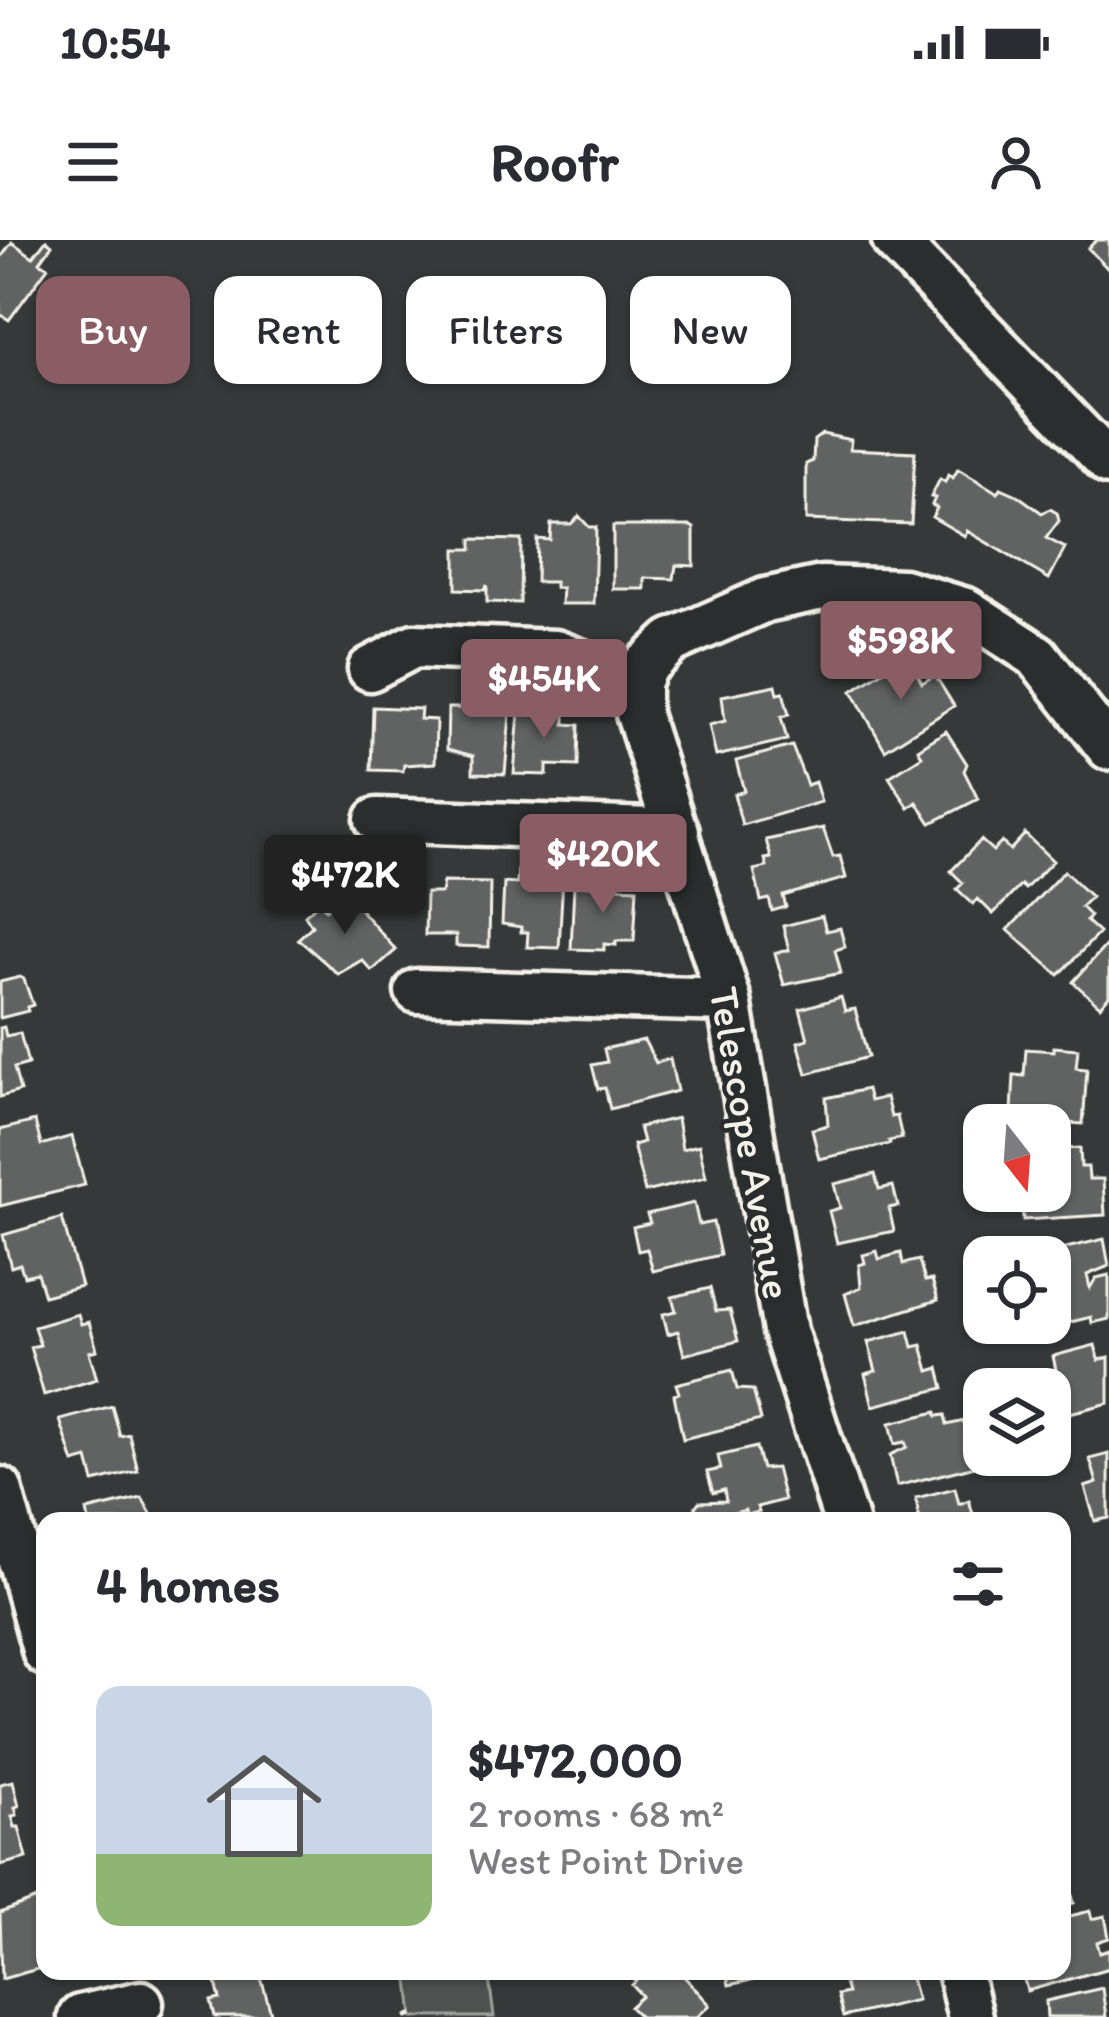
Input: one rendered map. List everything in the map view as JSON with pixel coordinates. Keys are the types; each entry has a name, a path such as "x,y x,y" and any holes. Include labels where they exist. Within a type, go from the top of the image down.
{"street":[{"path":"894,240 1109,463"},
{"path":"370,669 414,646 555,652 638,683 645,666 673,641 765,599 822,588 903,591 965,610 1037,656 1109,748"},
{"name":"Telescope Avenue","path":"638,683 638,714 728,1000 785,1330 843,1512"},
{"path":"377,820 677,831"},
{"path":"417,992 728,1000"},
{"path":"0,1489 36,1620"},
{"path":"961,1980 970,2017"},
{"path":"80,2017 139,1997"}],"shaded area":[{"path":"409,1980 489,1980 494,2017 413,2017"}],"building":[{"path":"46,240 52,245 40,262 48,267 36,276 36,283 9,320 0,314 0,259 12,242 33,257"},
{"path":"1097,240 1109,240 1109,270 1088,248"},
{"path":"822,434 851,440 850,449 915,452 911,524 806,520 806,464 813,461 814,440"},
{"path":"958,469 998,493 1001,488 1017,495 1042,513 1050,509 1057,513 1059,521 1046,538 1065,548 1049,579 967,531 965,536 932,517 937,508 931,497 940,479 953,478"},
{"path":"579,516 589,527 596,527 594,604 561,604 562,588 555,588 555,582 536,582 537,539 550,540 551,524 571,524"},
{"path":"613,526 691,526 694,566 676,565 674,579 645,578 645,589 613,589"},
{"path":"472,539 521,540 520,603 487,602 487,585 485,590 456,589 456,549 472,549"},
{"path":"900,660 910,676 916,672 922,683 935,675 954,706 885,750 852,691"},
{"path":"776,685 778,694 783,692 789,715 781,717 787,740 716,756 709,725 725,721 722,696"},
{"path":"465,693 511,702 505,774 473,773 473,756 447,749 448,708 464,708"},
{"path":"520,699 539,700 538,712 565,714 565,724 579,725 578,766 547,765 547,775 514,774"},
{"path":"373,707 421,709 420,719 436,720 435,763 404,765 403,771 371,770"},
{"path":"946,731 967,764 964,771 978,799 931,823 917,802 909,808 889,777 922,756 918,749"},
{"path":"792,746 807,785 815,782 821,802 742,825 734,794 744,791 736,761"},
{"path":"823,828 833,857 840,856 846,878 783,896 786,907 772,911 769,899 761,901 754,870 767,867 765,859 771,858 766,840"},
{"path":"1025,834 1053,861 1025,889 1021,885 993,914 978,899 973,904 957,889 963,883 951,871 981,840 993,851 1002,842 1010,850"},
{"path":"518,868 542,869 542,876 563,877 559,948 527,947 528,932 502,924 504,883 517,884"},
{"path":"1064,871 1091,897 1081,907 1090,916 1086,921 1099,933 1059,975 1008,930"},
{"path":"443,882 490,883 489,947 456,946 456,935 425,935 426,893 441,893"},
{"path":"574,885 637,888 634,941 604,944 604,950 571,949"},
{"path":"341,896 349,897 396,950 372,971 362,960 338,974 298,939 312,926 305,915 319,902 326,909"},
{"path":"822,916 826,931 840,928 845,947 835,950 841,973 784,985 775,953 789,950 783,926"},
{"path":"1109,942 1109,996 1100,1006 1073,982"},
{"path":"20,977 33,1005 28,1011 0,1018 0,982"},
{"path":"841,997 845,1011 855,1009 868,1057 807,1074 798,1042 808,1039 800,1009"},
{"path":"4,1027 6,1036 20,1033 28,1064 14,1068 20,1091 0,1097 0,1028"},
{"path":"644,1040 656,1063 670,1059 677,1091 610,1109 592,1065 607,1062 604,1049"},
{"path":"1054,1047 1078,1049 1076,1068 1087,1069 1083,1124 1071,1123 1071,1104 1012,1104 1014,1075 1024,1076 1026,1049 1054,1051"},
{"path":"867,1089 870,1101 886,1097 902,1138 819,1159 812,1129 828,1125 826,1098"},
{"path":"677,1118 682,1149 699,1145 706,1177 645,1192 633,1145 643,1142 639,1127"},
{"path":"35,1121 41,1145 72,1136 85,1185 0,1206 0,1130"},
{"path":"1080,1148 1081,1167 1088,1167 1089,1179 1103,1179 1105,1215 1023,1220 1023,1212 1071,1212 1071,1149"},
{"path":"875,1174 879,1189 893,1186 898,1206 889,1208 894,1231 837,1243 829,1211 840,1208 834,1184"},
{"path":"694,1203 699,1225 713,1222 720,1255 653,1271 647,1249 638,1251 633,1227 650,1223 647,1214"},
{"path":"62,1218 81,1286 44,1296 37,1273 24,1276 20,1264 11,1267 3,1235"},
{"path":"1104,1239 1109,1266 1087,1275 1090,1288 1096,1278 1109,1275 1109,1319 1071,1322 1071,1247"},
{"path":"877,1251 879,1259 901,1253 903,1264 919,1260 938,1300 854,1326 845,1294 861,1287 863,1255"},
{"path":"710,1288 716,1311 730,1310 738,1341 684,1355 678,1331 668,1334 663,1314 676,1311 672,1297"},
{"path":"78,1314 81,1324 89,1322 97,1350 89,1352 97,1379 44,1395 30,1347 40,1345 34,1327"},
{"path":"909,1331 913,1347 922,1345 929,1371 939,1368 944,1388 873,1406 865,1374 876,1371 868,1342"},
{"path":"1095,1345 1099,1360 1109,1357 1109,1403 1071,1413 1071,1368 1056,1368 1053,1356"},
{"path":"732,1370 737,1389 753,1390 761,1420 683,1439 676,1384"},
{"path":"112,1406 120,1436 129,1434 138,1471 94,1482 88,1459 74,1463 60,1420"},
{"path":"936,1412 945,1415 947,1425 963,1421 963,1469 897,1486 890,1455 907,1447 905,1442 895,1444 890,1423"},
{"path":"756,1447 762,1469 776,1468 784,1500 757,1507 759,1512 696,1512 699,1502 726,1501 724,1490 713,1493 707,1472 721,1469 718,1456"},
{"path":"1109,1454 1109,1518 1095,1521 1085,1487 1097,1483 1090,1459"},
{"path":"955,1488 959,1504 969,1500 972,1512 918,1512 916,1498"},
{"path":"142,1498 150,1512 87,1512"},
{"path":"13,1781 19,1806 12,1816 27,1858 0,1865 0,1784"},
{"path":"36,1899 36,1970 2,1979 0,1913"},
{"path":"1090,1911 1092,1919 1105,1916 1109,1938 1097,1942 1100,1953 1109,1950 1109,1968 1071,1979 1071,1916"},
{"path":"262,1980 272,2017 215,2017 211,2001 220,1999 216,1983"},
{"path":"637,1980 687,1980 710,2005 697,2017 640,2017 630,2007 642,1996 632,1985"},
{"path":"843,1980 911,1980 917,2000 843,2017 837,1995 847,1993"},
{"path":"1024,1980 1066,1980 1027,1991"},
{"path":"1102,1988 1106,2017 1047,2017 1046,2001"}]}
